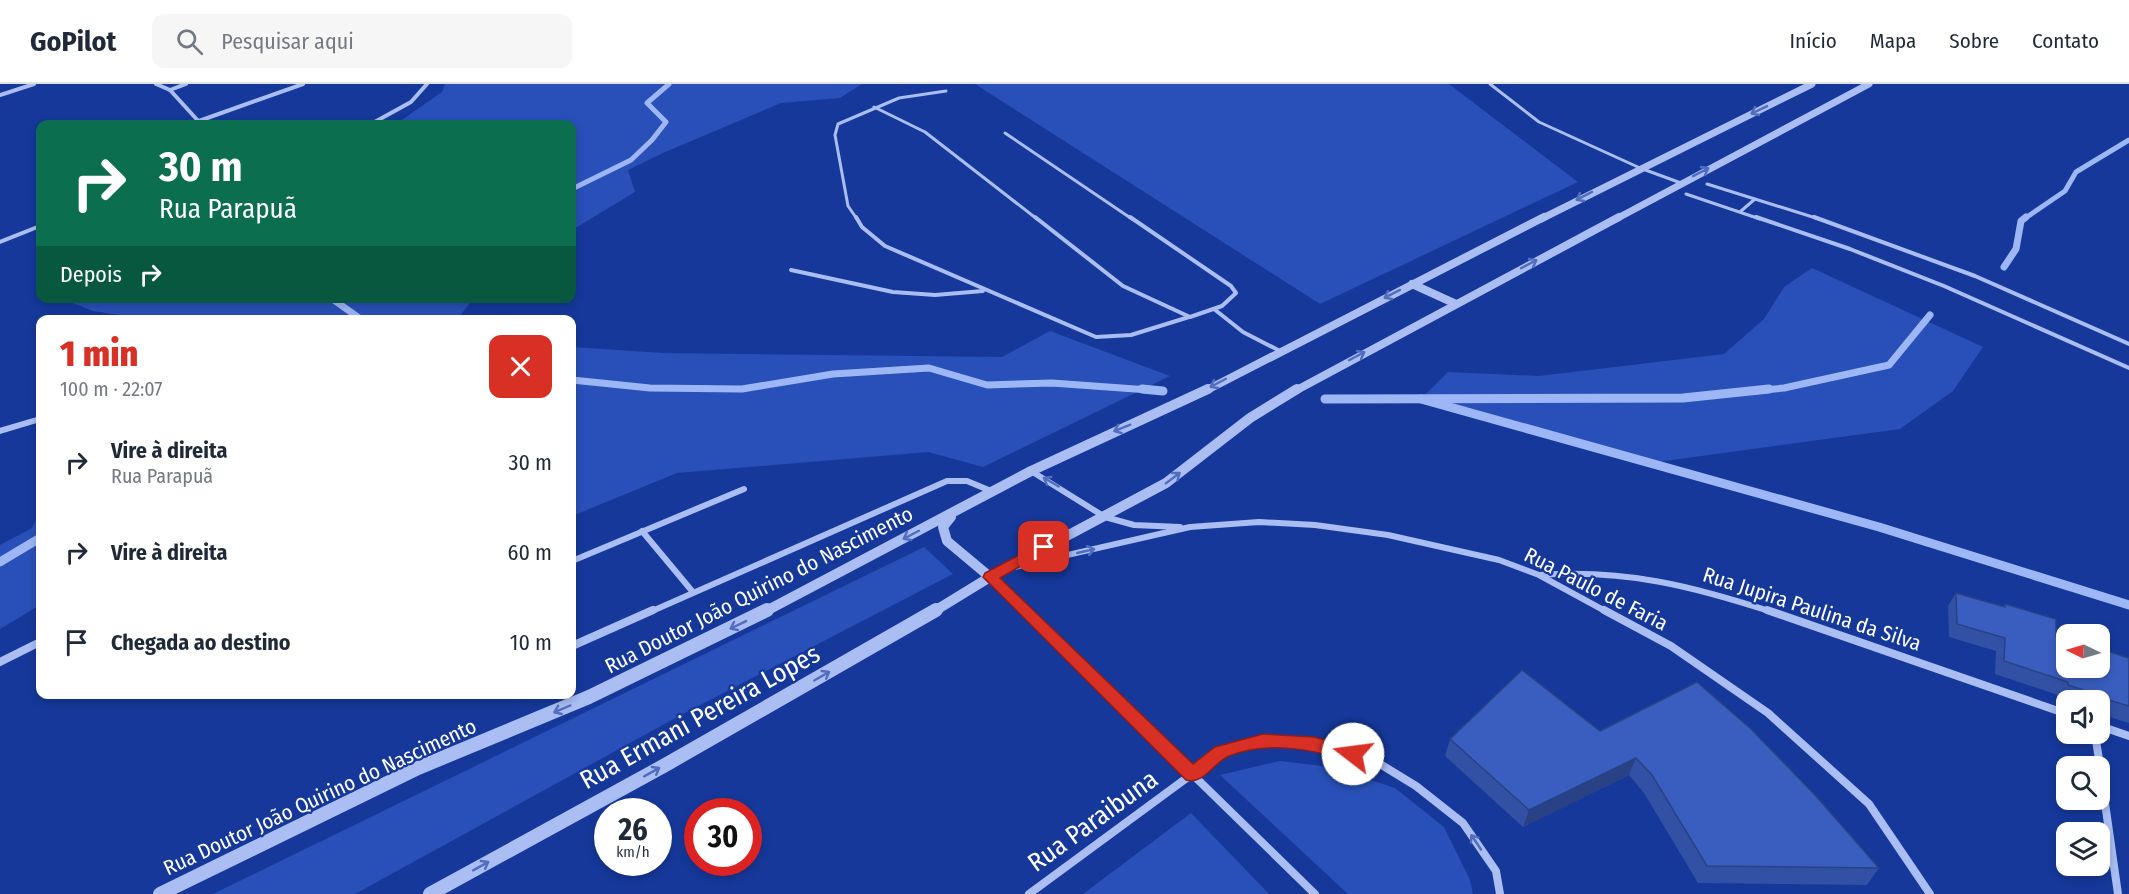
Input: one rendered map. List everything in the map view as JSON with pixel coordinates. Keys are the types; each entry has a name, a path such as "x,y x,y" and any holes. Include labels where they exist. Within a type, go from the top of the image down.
{"street":[{"path":"0,94 34,84"},
{"path":"156,84 170,90 197,120"},
{"path":"170,90 186,84"},
{"path":"208,120 303,84"},
{"path":"379,120 395,112 422,92 427,84"},
{"name":"Rua Doutor João Quirino do Nascimento","path":"160,894 418,768 590,697 767,610 957,512 1031,471 1103,436 1176,406 1640,168 1812,84"},
{"name":"Rua Ermani Pereira Lopes","path":"430,894 668,764 910,626 990,577 1166,483 1259,412 1306,384 1869,84"},
{"path":"1412,284 1456,304"},
{"path":"0,431 36,420"},
{"path":"1031,471 1105,517 1134,525 1190,527"},
{"path":"576,644 692,591 947,481 967,481 991,492"},
{"path":"576,559 744,489"},
{"path":"957,512 943,527 946,541 990,577 1315,894"},
{"name":"Rua Paulo de Faria","path":"1008,568 1190,527 1259,522 1388,535 1499,560 1539,576 1671,646 1768,713 1869,804 1930,894"},
{"path":"642,531 692,591"},
{"name":"Rua Jupira Paulina da Silva","path":"1539,576 1560,572 1647,577 1737,600 2056,710"},
{"path":"0,662 36,644"},
{"path":"2110,729 2129,736"},
{"name":"Rua Paraibuna","path":"1029,894 1222,752 1263,741 1314,744 1372,759 1416,786 1463,823 1496,872 1500,894"},
{"path":"2106,810 2118,894"}],"lane":[{"path":"1490,84 1539,122 1640,168 1681,183"},
{"path":"946,91 899,99 843,120 838,124 835,135 848,206 862,228 885,246 1096,337 1108,339 1190,317 1232,300 1236,293 1231,286 1005,133"},
{"path":"874,108 925,132 1123,286 1190,317"},
{"path":"1707,184 1819,219 1975,276 2129,344"},
{"path":"1686,194 1850,249 1944,286 2129,369"},
{"path":"1741,211 1755,199"},
{"path":"0,242 36,228"},
{"path":"791,270 842,283 903,294 931,296 986,290"},
{"path":"1214,309 1243,332 1280,351"}],"shaded area":[{"path":"445,84 862,84 840,98 781,103 628,170 635,192 576,228 576,120 402,120 442,92"},
{"path":"975,84 1449,84 1578,182 1320,304"},
{"path":"1812,268 1983,347 1953,391 1900,429 1650,463 1421,399 1448,372 1539,376 1724,354 1764,319 1784,287"},
{"path":"72,303 470,303 461,315 119,315 93,311"},
{"path":"1050,331 1170,376 983,467 928,452 677,473 576,514 576,347 663,353 1002,357"},
{"path":"36,520 36,607 0,629 0,545 32,528"},
{"path":"924,547 953,574 681,715 355,894 213,894"},
{"path":"1280,761 1331,767 1395,788 1444,827 1470,880 1473,894 1348,894 1220,775"},
{"path":"1191,813 1269,894 1083,894"}],"building":[{"path":"1956,593 2056,619 2056,678 2110,678 2110,652 2129,658 2129,706 2110,700 2110,690 2083,690 2068,685 2068,682 2004,661 2005,638 1957,624"},
{"path":"1522,670 1600,731 1697,682 1751,729 1815,795 1879,868 1707,866 1652,775 1636,758 1529,810 1450,739"}],"waterway":[{"path":"576,187 631,160 652,140 666,122 647,103 669,84"},
{"path":"2024,219 2065,191 2076,172 2129,140"},
{"path":"2004,267 2016,249 2021,221 2026,217"},
{"path":"338,303 355,315"},
{"path":"1754,391 1784,388 1889,365 1930,315"},
{"path":"576,380 650,388 742,389 833,374 929,368 987,385 1052,383 1163,391 1142,389"},
{"path":"1325,399 1683,398 1769,389"},
{"path":"1421,399 1879,527 2129,605"},
{"path":"0,562 36,540"}],"route":[{"path":"1044,547 990,577 1193,774 1222,752 1263,741 1314,744 1353,754"}]}
